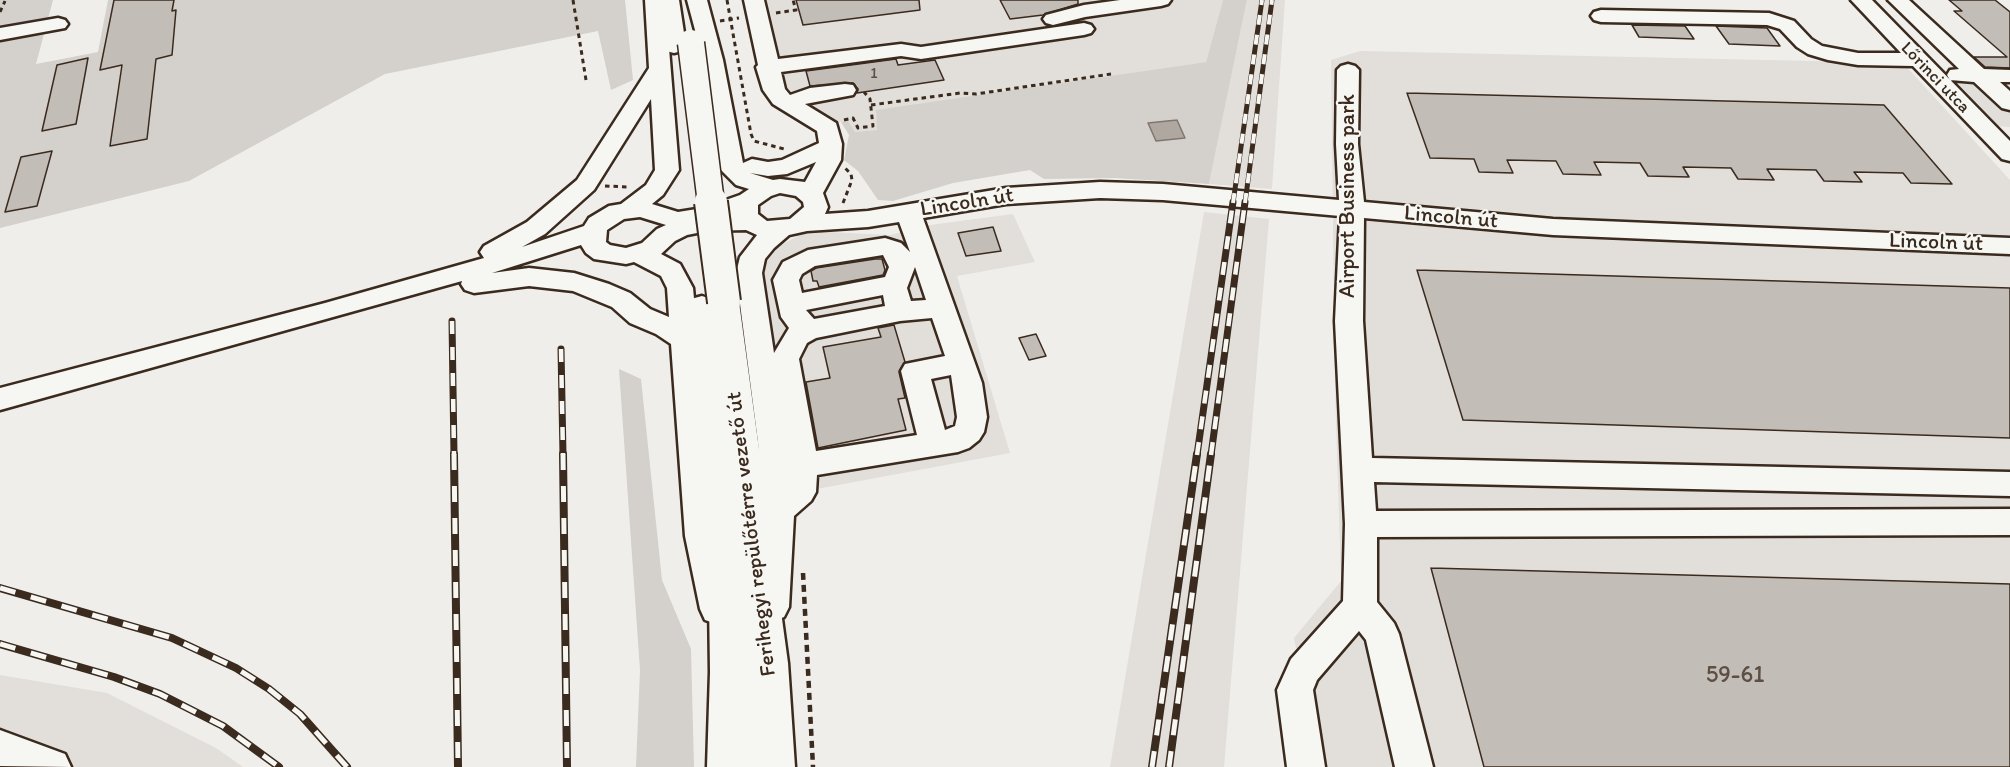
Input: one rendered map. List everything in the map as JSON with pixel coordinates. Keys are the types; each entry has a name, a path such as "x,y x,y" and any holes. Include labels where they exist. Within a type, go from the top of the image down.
{"main road":[{"path":"668,0 682,44"},
{"path":"682,44 684,0"},
{"name":"Ferihegyi repülőtérre vezető út","path":"682,44 713,304 753,520 749,667 729,767"},
{"name":"Ferihegyi repülőtérre vezető út","path":"749,667 773,767"}],"street":[{"path":"598,242 626,256 651,249 660,213 667,170 655,0"},
{"path":"697,0 713,60 732,169 744,180 803,189 813,196"},
{"path":"749,667 753,520 773,442 750,273 753,257 765,242 812,215 816,207 813,196 829,160 831,146 828,128 781,99 774,90 767,68 754,0"},
{"path":"1013,25 1064,18 1084,11 1161,0"},
{"name":"Lőrinci utca","path":"1861,0 2010,154"},
{"path":"1898,0 2010,103"},
{"path":"1925,0 1947,46"},
{"path":"1601,16 1769,19 1787,25 1804,43 1815,50 1835,56 1979,75 2010,76"},
{"path":"0,34 58,24"},
{"path":"767,68 901,50 921,53 1084,29"},
{"path":"325,312 355,297 479,259 536,228 586,185 659,69"},
{"name":"Airport Business park","path":"1348,70 1347,144 1352,209 1349,321 1361,524 1360,606"},
{"path":"788,103 810,95 854,91"},
{"path":"1976,120 2010,121"},
{"path":"730,152 755,167 768,169 787,167 802,162 831,146"},
{"path":"792,226 758,227 750,211 755,195 808,168 831,146"},
{"name":"Lincoln út","path":"792,226 867,219 1006,196 1100,190 1163,192 1552,227 2010,246"},
{"name":"Lincoln út","path":"813,196 842,208 901,213"},
{"path":"0,399 325,312 581,254 598,242 606,217 630,209 660,213 681,228 707,224 750,211"},
{"path":"803,465 958,440 969,432 972,417 968,383 942,307 901,213"},
{"path":"809,330 794,317 786,280 792,268 808,259 885,246 898,254 902,267 897,300"},
{"path":"639,254 671,270 680,288 701,536 749,667"},
{"path":"325,312 353,312 482,282 530,277 574,282 600,290 621,300 640,316 666,327 684,339"},
{"path":"792,307 797,303 883,286 897,300"},
{"path":"753,520 800,492 803,465 785,359 797,336 897,300 942,307"},
{"path":"934,444 915,371 961,363"},
{"path":"1358,470 2010,484"},
{"path":"1361,524 2010,522"},
{"path":"1306,767 1295,690 1303,670 1360,606 1382,634 1414,767"},
{"path":"0,748 52,767"}],"path":[{"path":"573,0 586,80"},
{"path":"727,0 750,134 754,141 771,146"},
{"path":"0,2 5,1"},
{"path":"0,12 5,1"},
{"path":"871,105 960,93 976,94 1111,74"},
{"path":"843,120 853,118 858,128 873,126 870,99 854,91"},
{"path":"586,185 660,213"}],"shaded area":[{"path":"0,0 53,0 36,64 98,52 108,0 625,0 633,80 611,90 598,31 385,74 189,181 0,228"},
{"path":"747,0 1223,0 1206,62 876,111 878,130 855,132 848,121 809,127 781,111 769,99 764,87"},
{"path":"1223,0 1247,0 1209,184 1114,178 1044,179 1030,170 953,183 893,201 878,200 858,171 844,160 849,135 841,122 848,121 855,132 877,130 876,110 1206,62"},
{"path":"1247,0 1285,0 1272,189 1209,184"},
{"path":"1360,51 1903,63 2010,180 2010,767 1318,767 1294,638 1341,581 1335,388 1331,60"},
{"path":"1947,77 2008,78 2010,80 2010,127 1995,126"},
{"path":"1177,120 1185,138 1156,141 1148,123"},
{"path":"1204,212 1269,219 1224,767 1110,767"},
{"path":"1013,214 1035,262 957,276 1010,453 790,494 759,266 770,251 807,231 890,235 930,225"},
{"path":"619,369 641,379 662,580 691,649 694,767 636,767 640,670"},
{"path":"0,675 107,693 216,748 243,767 0,767"}],"building":[{"path":"114,0 174,0 172,11 176,10 172,55 156,59 147,139 110,146 122,65 100,70"},
{"path":"796,0 919,0 920,10 803,25"},
{"path":"1000,0 1078,0 1078,4 1043,15 1010,19"},
{"path":"1949,0 1995,0 2010,12 2010,68 1985,67 1974,57 2007,57 1954,11 1962,11"},
{"path":"1632,25 1685,26 1694,39 1639,37"},
{"path":"1716,26 1767,28 1780,46 1729,44"},
{"path":"88,58 76,124 42,131 57,65"},
{"path":"896,59 898,65 935,60 944,80 857,93 858,89 853,83 810,86 806,71"},
{"path":"1407,93 1884,105 1952,184 1911,183 1903,173 1854,172 1862,182 1824,181 1816,170 1767,169 1774,180 1738,179 1731,168 1683,167 1689,177 1648,176 1640,163 1594,162 1601,175 1563,174 1556,161 1507,160 1513,173 1479,172 1474,159 1430,158"},
{"path":"52,151 37,206 5,212 21,157"},
{"path":"993,227 1001,251 966,256 958,233"},
{"path":"882,259 885,270 883,275 819,287 817,281 813,281 811,271 816,268"},
{"path":"1417,270 2010,288 2010,438 1463,420"},
{"path":"894,325 905,362 899,372 905,398 898,399 906,430 818,448 806,382 830,378 823,347 881,337 878,328"},
{"path":"1036,334 1046,356 1029,360 1019,338"},
{"path":"1431,568 2010,584 2010,767 1484,767"}],"railway":[{"path":"1233,203 1262,0"},
{"path":"1245,203 1272,0"},
{"path":"1197,455 1233,202"},
{"path":"1211,455 1245,202"},
{"path":"452,321 454,455"},
{"path":"561,349 563,455"},
{"path":"454,454 458,767"},
{"path":"563,454 567,767"},
{"path":"1152,767 1197,454"},
{"path":"1169,767 1211,454"},
{"path":"0,588 172,638 236,668 269,689 300,714 347,767"},
{"path":"0,644 114,677 160,694 223,726 279,767"}]}
